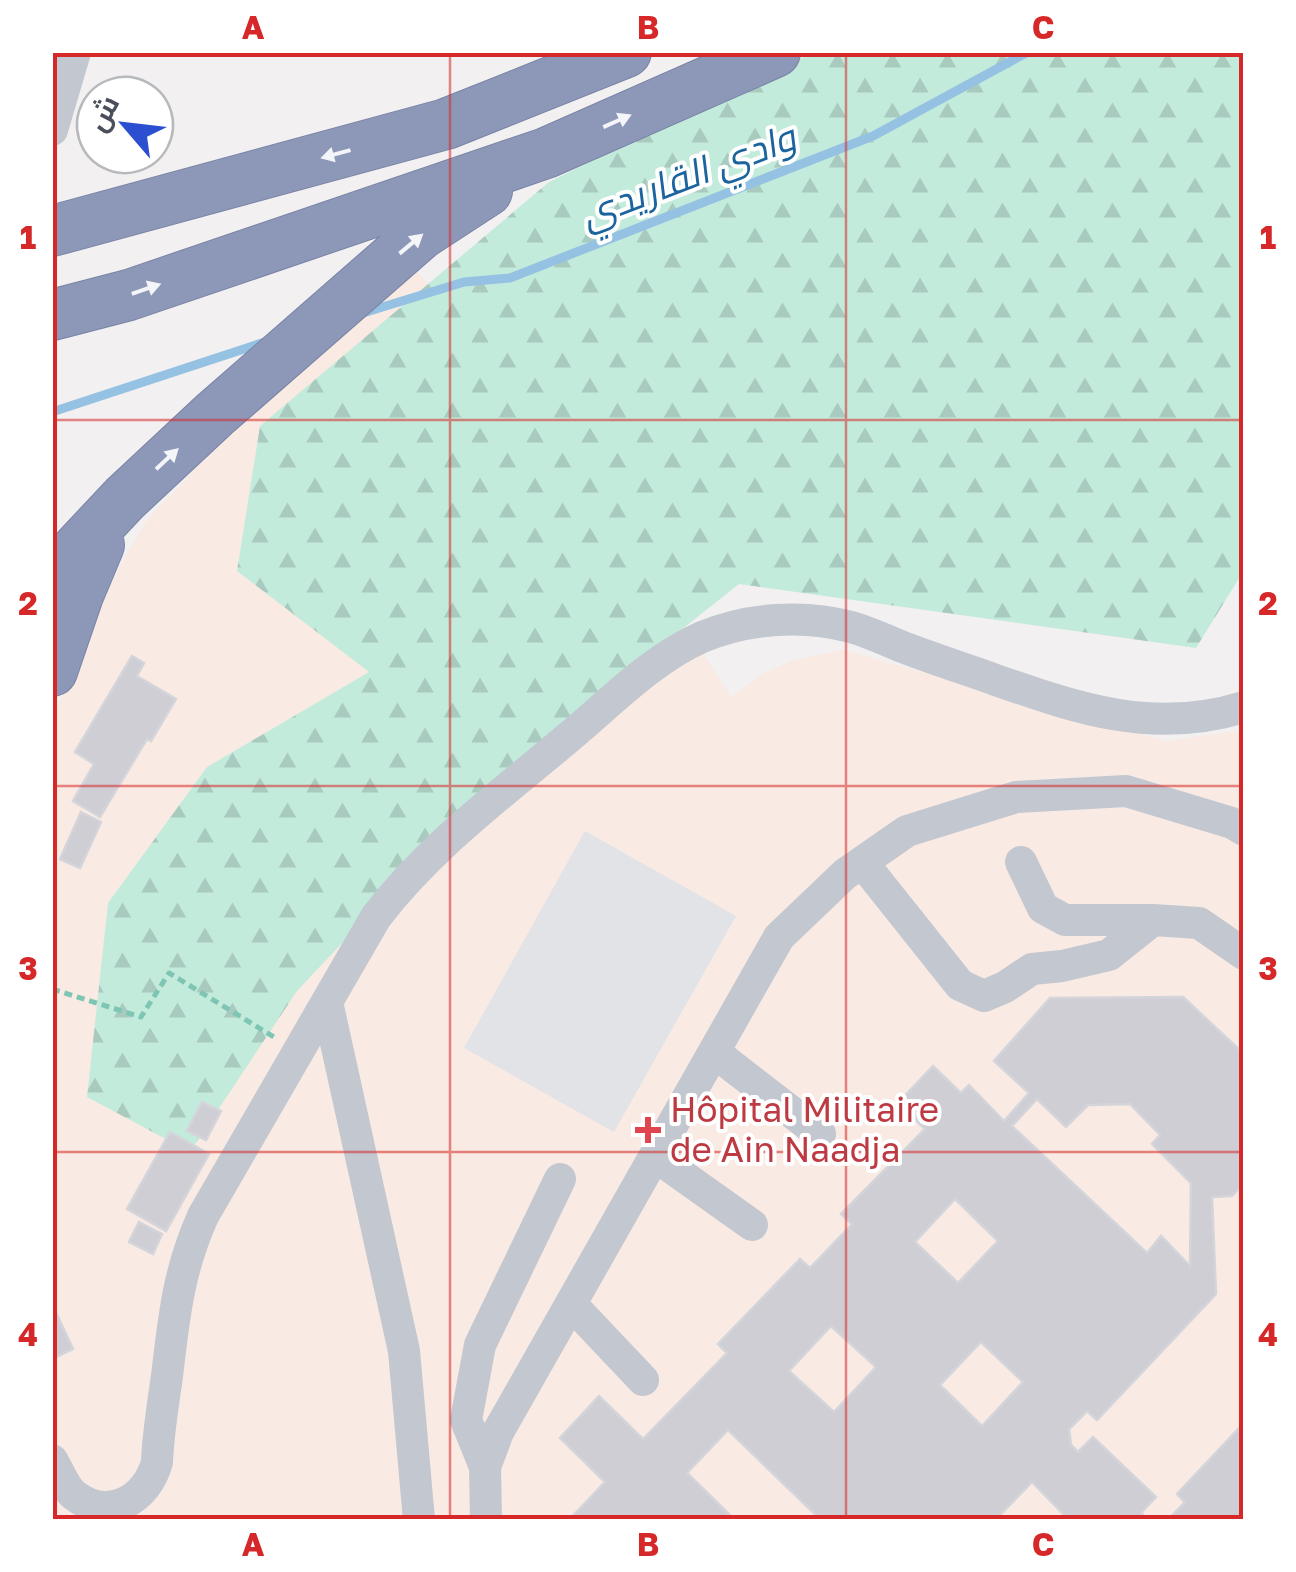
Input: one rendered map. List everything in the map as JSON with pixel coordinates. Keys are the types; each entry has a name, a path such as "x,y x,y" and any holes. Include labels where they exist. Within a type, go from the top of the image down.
{"highway":[{"path":"446,124 574,52"},
{"path":"52,231 446,124 626,52"},
{"path":"52,315 128,295 546,152 775,52"},
{"path":"52,581 125,498 422,234 546,152"},
{"path":"52,671 91,561 125,498"}],"street":[{"path":"54,125 76,52"},
{"path":"52,1460 76,1497 98,1506 132,1500 149,1484 157,1462 176,1303 190,1244 376,918 436,848 657,662 732,627 790,619 847,626 1070,706 1124,717 1191,719 1244,707"},
{"path":"485,1466 498,1432 780,937 845,874 908,831 1016,797 1126,791 1244,830"},
{"path":"862,862 960,986 984,996 1032,969 1109,956 1153,920"},
{"path":"1021,862 1043,908 1065,920 1200,923 1244,954"},
{"path":"327,1002 404,1351 419,1520"},
{"path":"714,1052 820,1134"},
{"path":"655,1156 752,1226"},
{"path":"486,1520 485,1466 466,1420 480,1346 560,1179"},
{"path":"570,1304 643,1380"}],"path":[{"path":"52,989 141,1017 169,973 298,1051"}],"shaded area":[{"name":"Hôpital Militaire de Ain Naadja","path":"414,268 585,467 731,697 762,674 793,660 844,650 1166,741 1243,730 1243,1519 53,1519 52,720 91,615 145,523 222,440"},
{"path":"585,831 736,916 614,1132 464,1048"}],"green space":[{"path":"812,53 1243,53 1243,572 1196,648 739,584 507,768 297,991 190,1152 87,1097 108,903 207,767 369,672 237,571 260,426 549,182"}],"building":[{"path":"132,656 144,663 137,676 176,699 100,817 73,801 94,764 75,752"},
{"path":"81,812 101,822 80,868 60,859"},
{"path":"1183,997 1244,1054 1244,1184 1232,1196 1212,1197 1216,1294 1097,1420 1087,1411 1069,1429 1071,1445 1078,1452 1093,1437 1156,1497 1141,1513 1148,1520 1069,1520 1032,1482 995,1520 821,1520 728,1430 687,1473 735,1520 569,1520 605,1482 560,1438 599,1396 643,1439 727,1353 718,1344 800,1259 810,1268 852,1224 841,1214 925,1129 898,1103 933,1066 961,1093 969,1085 1004,1121 1029,1093 994,1061 1050,998","holes":["1037,1099 1066,1127 1088,1105 1130,1104 1160,1135 1152,1144 1191,1183 1190,1266 1161,1236 1147,1253 1012,1126","955,1199 998,1241 958,1283 915,1242","831,1326 876,1367 834,1412 789,1371","981,1342 1023,1382 982,1426 940,1385"]},
{"path":"202,1102 221,1111 206,1140 187,1131"},
{"path":"170,1132 209,1154 166,1231 127,1209"},
{"path":"139,1222 162,1234 153,1254 129,1242"},
{"path":"52,1304 73,1349 52,1359"},
{"path":"1244,1423 1244,1518 1168,1520 1185,1502 1177,1494"}],"waterway":[{"name":"وادي القاريدي","path":"363,313 464,282 510,278 873,136 1028,52"},
{"name":"وادي القاريدي","path":"52,412 268,341"}],"place":[{"name":"Hôpital Militaire de Ain Naadja","path":"648,1130"}]}
